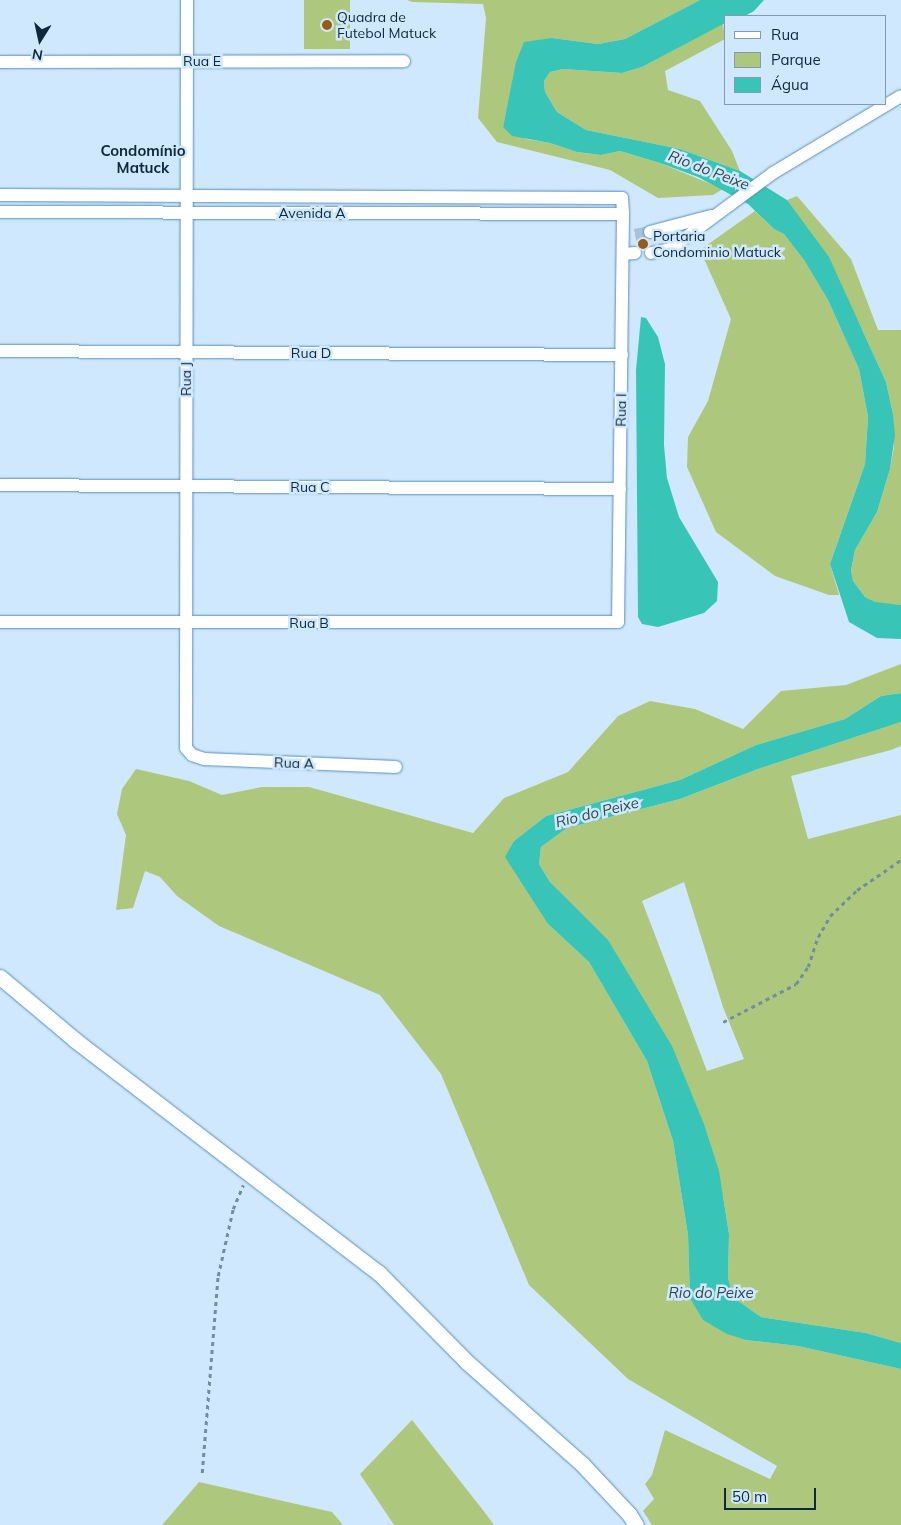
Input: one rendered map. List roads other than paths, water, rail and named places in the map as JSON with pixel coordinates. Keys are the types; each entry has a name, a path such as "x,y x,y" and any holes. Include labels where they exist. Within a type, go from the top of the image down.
{"street":[{"name":"Rua J","path":"187,0 186,748 192,755"},
{"name":"Rua E","path":"0,62 404,61"},
{"path":"651,253 670,249 773,173 901,96"},
{"name":"Avenida A","path":"0,195 622,198"},
{"path":"440,196 440,214"},
{"name":"Rua I","path":"618,622 622,355 629,254 629,237 622,198"},
{"name":"Avenida A","path":"0,212 624,214"},
{"path":"650,232 717,213"},
{"name":"Rua D","path":"0,351 622,355"},
{"name":"Rua C","path":"0,485 620,489"},
{"name":"Rua B","path":"0,622 618,622"},
{"name":"Rua A","path":"192,755 204,760 396,767"},
{"path":"0,977 75,1040 247,1174 379,1273 467,1362 582,1464 629,1514 636,1525"}],"water":[{"name":"Rio do Peixe","path":"700,0 764,0 754,11 747,15 724,15 724,24 642,67 622,73 563,69 550,72 544,81 545,92 557,112 586,130 680,149 740,171 787,200 829,257 886,382 893,414 895,435 890,469 877,512 855,550 851,571 853,581 865,597 875,602 901,605 901,639 877,638 849,622 830,564 865,464 868,417 859,369 828,300 804,260 784,234 774,229 748,204 698,177 620,151 601,155 577,152 550,143 512,136 503,127 516,62 524,42 552,38 598,44 625,39"},
{"path":"641,317 646,318 658,337 665,364 664,445 667,478 679,517 718,582 717,601 704,613 658,627 642,624 638,617 636,370"},
{"name":"Rio do Peixe","path":"901,693 901,722 758,769 680,799 567,828 541,847 539,864 550,882 608,940 672,1046 704,1124 719,1171 729,1234 728,1278 734,1298 761,1317 866,1333 901,1343 901,1369 798,1346 746,1340 727,1334 703,1320 690,1298 688,1235 673,1141 647,1061 589,962 548,924 505,857 514,841 546,816 680,780 756,745 845,719 881,696"}],"tunnel":[{"path":"635,235 650,232"}],"place":[{"name":"Quadra de Futebol Matuck","path":"327,25"},
{"name":"Portaria Condominio Matuck","path":"643,244"}],"district":[{"name":"Condomínio Matuck","path":"143,158"}]}
